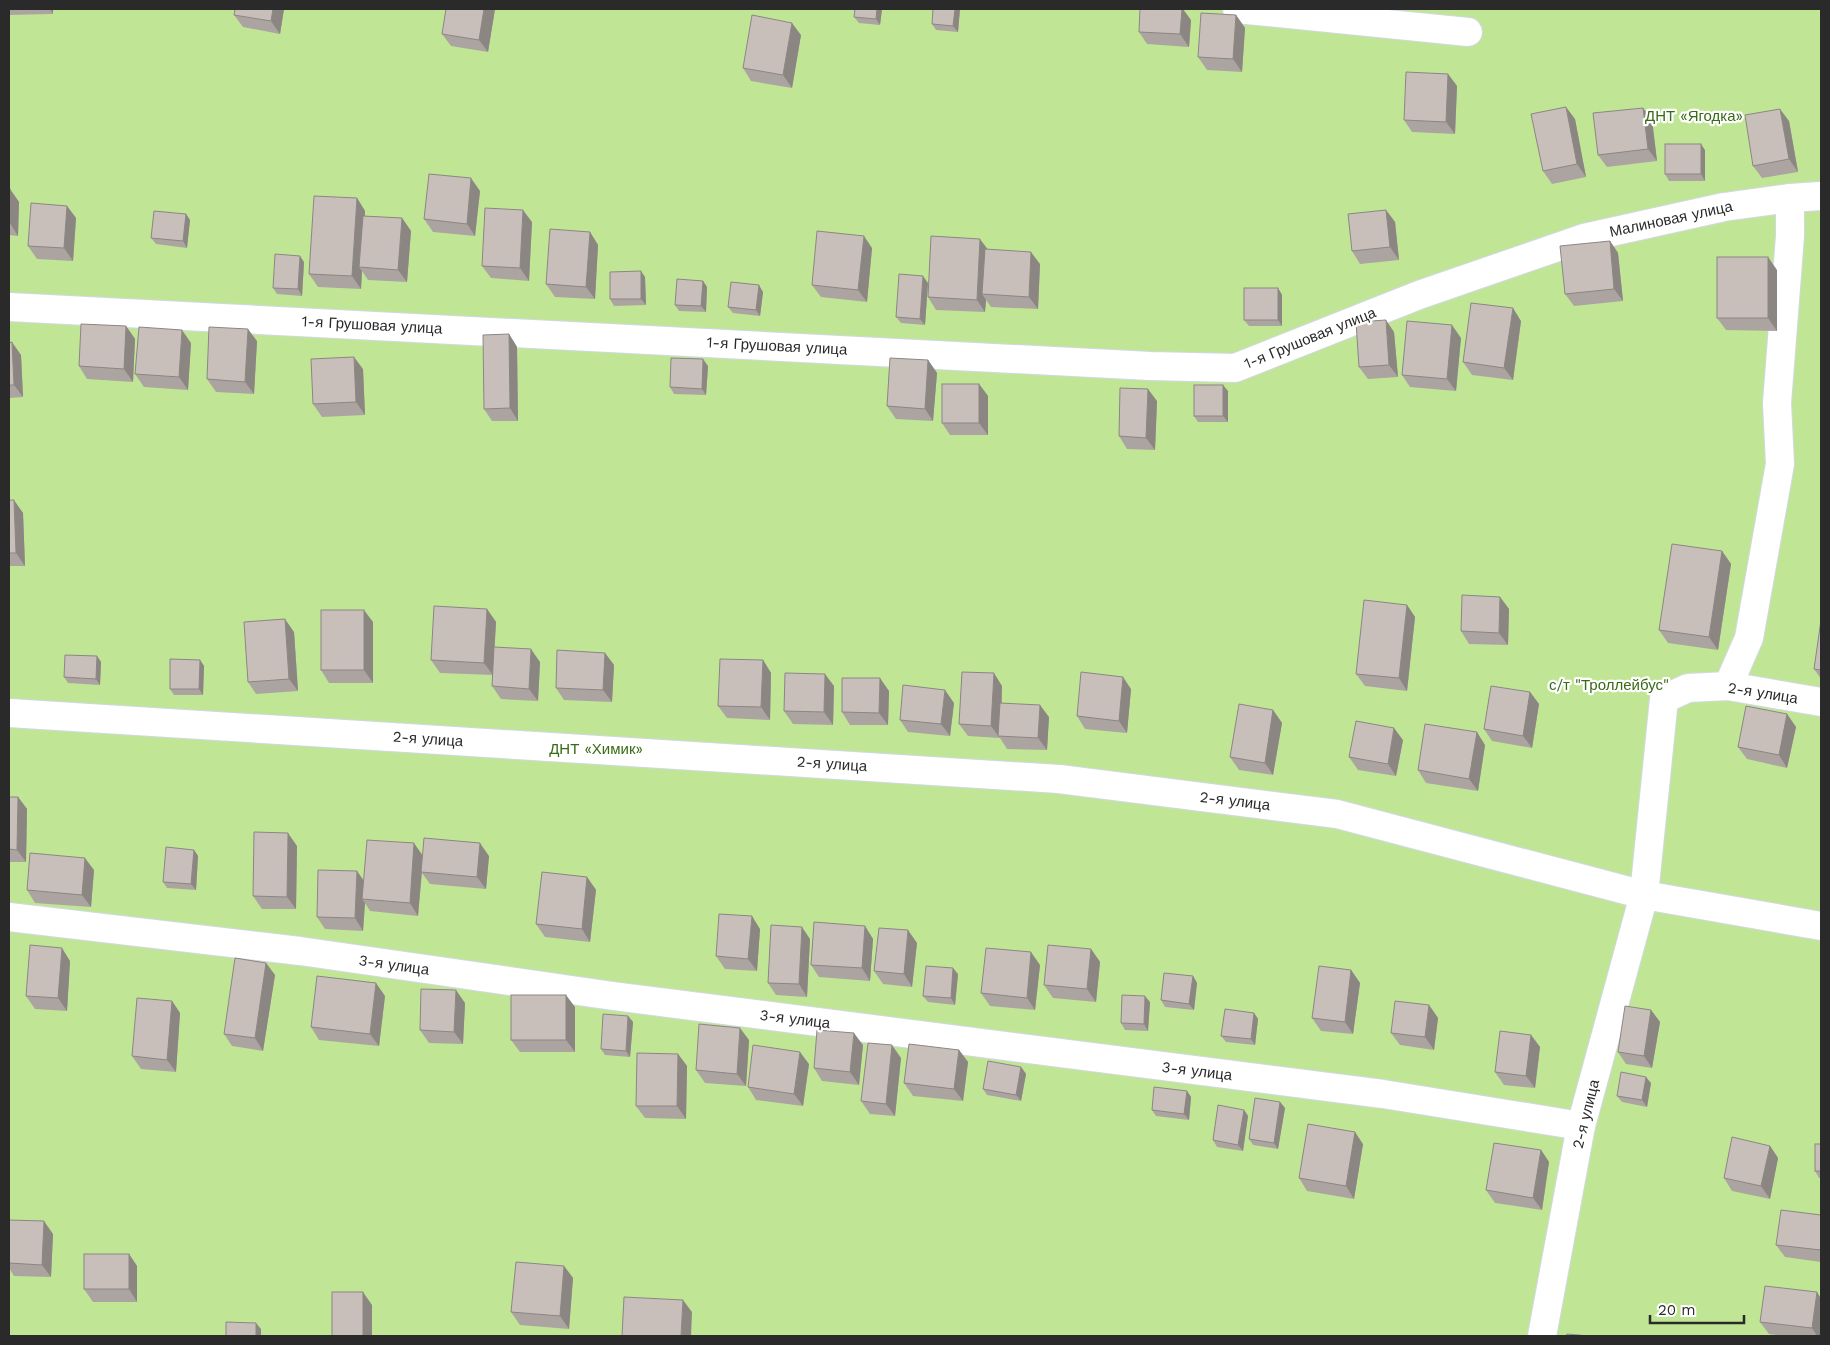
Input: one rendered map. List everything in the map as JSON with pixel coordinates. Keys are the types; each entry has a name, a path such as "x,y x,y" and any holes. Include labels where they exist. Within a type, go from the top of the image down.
{"street":[{"path":"1237,9 1468,32"},
{"name":"Малиновая улица","path":"1525,259 1584,238 1724,207 1790,198 1821,196"},
{"path":"1728,686 1749,638 1780,464 1777,403 1790,236 1790,198"},
{"name":"1-я Грушовая улица","path":"9,307 1150,366 1235,368 1419,295 1525,259"},
{"name":"2-я улица","path":"1542,1336 1581,1126 1644,895 1664,699 1688,688 1728,686 1821,702"},
{"name":"2-я улица","path":"9,713 1059,778 1337,814 1644,895 1821,926"},
{"name":"3-я улица","path":"9,917 300,951 613,996 1383,1094 1581,1126"}],"green space":[{"name":"ДНТ «Химик»","path":"9,9 1821,9 1821,1336 9,1336"}],"building":[{"path":"235,9 273,9 271,21 234,15"},
{"path":"446,9 484,9 479,40 442,34"},
{"path":"855,9 877,9 876,19 854,17"},
{"path":"933,9 955,9 953,26 932,24"},
{"path":"1140,9 1182,9 1180,34 1139,32"},
{"path":"1201,13 1236,15 1233,59 1198,57"},
{"path":"752,15 792,23 783,75 743,68"},
{"path":"1406,72 1448,74 1446,122 1404,120"},
{"path":"1566,107 1577,164 1543,171 1531,114"},
{"path":"1643,108 1648,149 1598,155 1593,113"},
{"path":"1780,109 1789,159 1753,166 1745,115"},
{"path":"1665,144 1701,144 1701,174 1665,174"},
{"path":"429,174 471,178 467,224 424,219"},
{"path":"10,189 10,223 9,223"},
{"path":"314,196 357,198 352,276 309,274"},
{"path":"31,203 67,206 64,248 28,246"},
{"path":"485,208 523,210 520,268 482,266"},
{"path":"1386,210 1390,247 1352,251 1348,214"},
{"path":"154,211 186,214 183,241 151,238"},
{"path":"363,216 402,218 398,270 359,267"},
{"path":"550,229 590,232 586,287 546,284"},
{"path":"817,231 864,236 858,290 812,285"},
{"path":"931,236 980,239 977,300 928,297"},
{"path":"1610,241 1614,289 1565,294 1560,246"},
{"path":"985,249 1031,252 1029,297 982,294"},
{"path":"275,254 300,256 298,289 273,288"},
{"path":"1717,257 1768,257 1768,318 1717,318"},
{"path":"641,271 641,299 610,299 610,272"},
{"path":"899,274 923,276 920,319 896,317"},
{"path":"677,279 703,281 701,306 675,305"},
{"path":"731,282 759,285 756,310 728,307"},
{"path":"1244,288 1278,288 1278,320 1244,320"},
{"path":"1471,303 1513,308 1504,368 1463,362"},
{"path":"1386,320 1389,365 1359,367 1356,322"},
{"path":"1407,321 1452,325 1447,379 1402,375"},
{"path":"81,324 126,326 124,369 79,366"},
{"path":"139,327 182,330 179,377 135,374"},
{"path":"209,327 248,329 245,382 207,379"},
{"path":"509,334 510,408 484,409 483,335"},
{"path":"12,342 14,385 9,385 9,343"},
{"path":"354,357 356,402 313,404 311,359"},
{"path":"671,358 703,359 702,389 670,387"},
{"path":"890,358 928,360 925,409 887,406"},
{"path":"942,384 979,384 979,423 942,423"},
{"path":"1194,385 1223,385 1223,416 1194,416"},
{"path":"1120,388 1148,389 1146,438 1119,436"},
{"path":"9,500 14,500 16,553 9,553"},
{"path":"1672,544 1722,551 1709,637 1659,630"},
{"path":"1462,595 1500,597 1499,633 1461,631"},
{"path":"1364,600 1407,605 1399,678 1356,674"},
{"path":"434,606 487,609 484,663 431,660"},
{"path":"321,610 364,610 364,670 321,670"},
{"path":"285,619 289,679 248,682 244,622"},
{"path":"1821,620 1821,670 1814,669"},
{"path":"494,647 531,649 529,689 492,686"},
{"path":"557,650 605,653 603,690 556,688"},
{"path":"65,655 97,656 96,679 64,677"},
{"path":"170,659 200,660 199,689 170,689"},
{"path":"720,659 763,660 761,707 718,706"},
{"path":"962,672 994,673 991,726 959,724"},
{"path":"1081,672 1123,677 1119,721 1077,716"},
{"path":"785,673 825,674 824,712 784,711"},
{"path":"842,678 880,678 879,713 842,712"},
{"path":"903,685 945,690 941,724 900,720"},
{"path":"1491,686 1530,692 1523,736 1484,729"},
{"path":"1000,703 1040,705 1038,738 998,736"},
{"path":"1239,704 1273,710 1265,763 1230,757"},
{"path":"1746,706 1787,714 1779,755 1738,747"},
{"path":"1356,721 1394,728 1388,764 1349,757"},
{"path":"1425,724 1477,732 1469,779 1418,770"},
{"path":"9,797 18,797 17,850 9,849"},
{"path":"254,832 288,833 287,897 253,896"},
{"path":"424,838 480,843 477,877 421,872"},
{"path":"367,840 414,843 410,903 362,899"},
{"path":"166,847 194,850 191,884 163,882"},
{"path":"30,853 85,858 82,895 27,890"},
{"path":"318,870 357,871 355,918 317,917"},
{"path":"542,872 587,877 582,929 536,924"},
{"path":"719,914 752,916 748,959 716,956"},
{"path":"814,922 865,926 862,968 811,965"},
{"path":"771,925 802,927 799,984 768,983"},
{"path":"879,928 908,930 904,974 874,971"},
{"path":"30,945 62,948 58,998 26,996"},
{"path":"1048,945 1091,949 1087,989 1044,985"},
{"path":"986,948 1031,952 1027,998 981,993"},
{"path":"235,958 266,963 255,1038 224,1034"},
{"path":"926,966 953,968 951,998 923,996"},
{"path":"1319,966 1351,970 1345,1022 1312,1018"},
{"path":"1164,973 1193,976 1189,1004 1161,1000"},
{"path":"317,976 376,983 370,1034 311,1027"},
{"path":"421,989 456,990 454,1032 420,1030"},
{"path":"511,995 566,995 566,1040 511,1040"},
{"path":"1122,995 1145,996 1144,1024 1121,1023"},
{"path":"137,998 172,1001 167,1060 132,1056"},
{"path":"1395,1001 1429,1005 1425,1037 1391,1033"},
{"path":"1625,1006 1651,1010 1644,1056 1618,1052"},
{"path":"1225,1009 1254,1013 1251,1039 1221,1036"},
{"path":"603,1014 628,1016 626,1051 601,1049"},
{"path":"699,1024 740,1028 737,1074 696,1070"},
{"path":"817,1030 854,1033 850,1072 814,1068"},
{"path":"1500,1031 1531,1035 1526,1076 1495,1072"},
{"path":"868,1043 892,1045 886,1104 861,1101"},
{"path":"909,1044 959,1050 954,1089 904,1083"},
{"path":"753,1045 800,1052 794,1094 748,1087"},
{"path":"637,1053 678,1054 677,1106 636,1106"},
{"path":"988,1061 1021,1067 1016,1095 983,1089"},
{"path":"1621,1072 1646,1077 1642,1100 1617,1096"},
{"path":"1154,1087 1187,1091 1184,1114 1152,1110"},
{"path":"1255,1098 1280,1102 1274,1143 1249,1139"},
{"path":"1218,1105 1244,1110 1238,1145 1213,1140"},
{"path":"1308,1124 1355,1132 1346,1186 1299,1178"},
{"path":"1732,1137 1770,1146 1761,1186 1724,1178"},
{"path":"1494,1143 1541,1150 1533,1198 1486,1190"},
{"path":"1815,1144 1821,1144 1821,1171 1815,1171"},
{"path":"1781,1210 1821,1215 1821,1250 1776,1245"},
{"path":"9,1220 44,1221 42,1265 9,1263"},
{"path":"84,1254 129,1254 129,1289 84,1289"},
{"path":"516,1262 564,1266 560,1316 511,1312"},
{"path":"1765,1286 1817,1292 1812,1328 1760,1322"},
{"path":"332,1292 363,1292 363,1336 332,1336"},
{"path":"624,1297 683,1300 681,1336 622,1336"},
{"path":"226,1322 256,1323 256,1336 226,1336"},
{"path":"1567,1334 1589,1336 1566,1336"}],"park label":[{"name":"ДНТ «Ягодка»","path":"1694,116"},
{"name":"с/т \"Троллейбус\"","path":"1609,685"}]}
